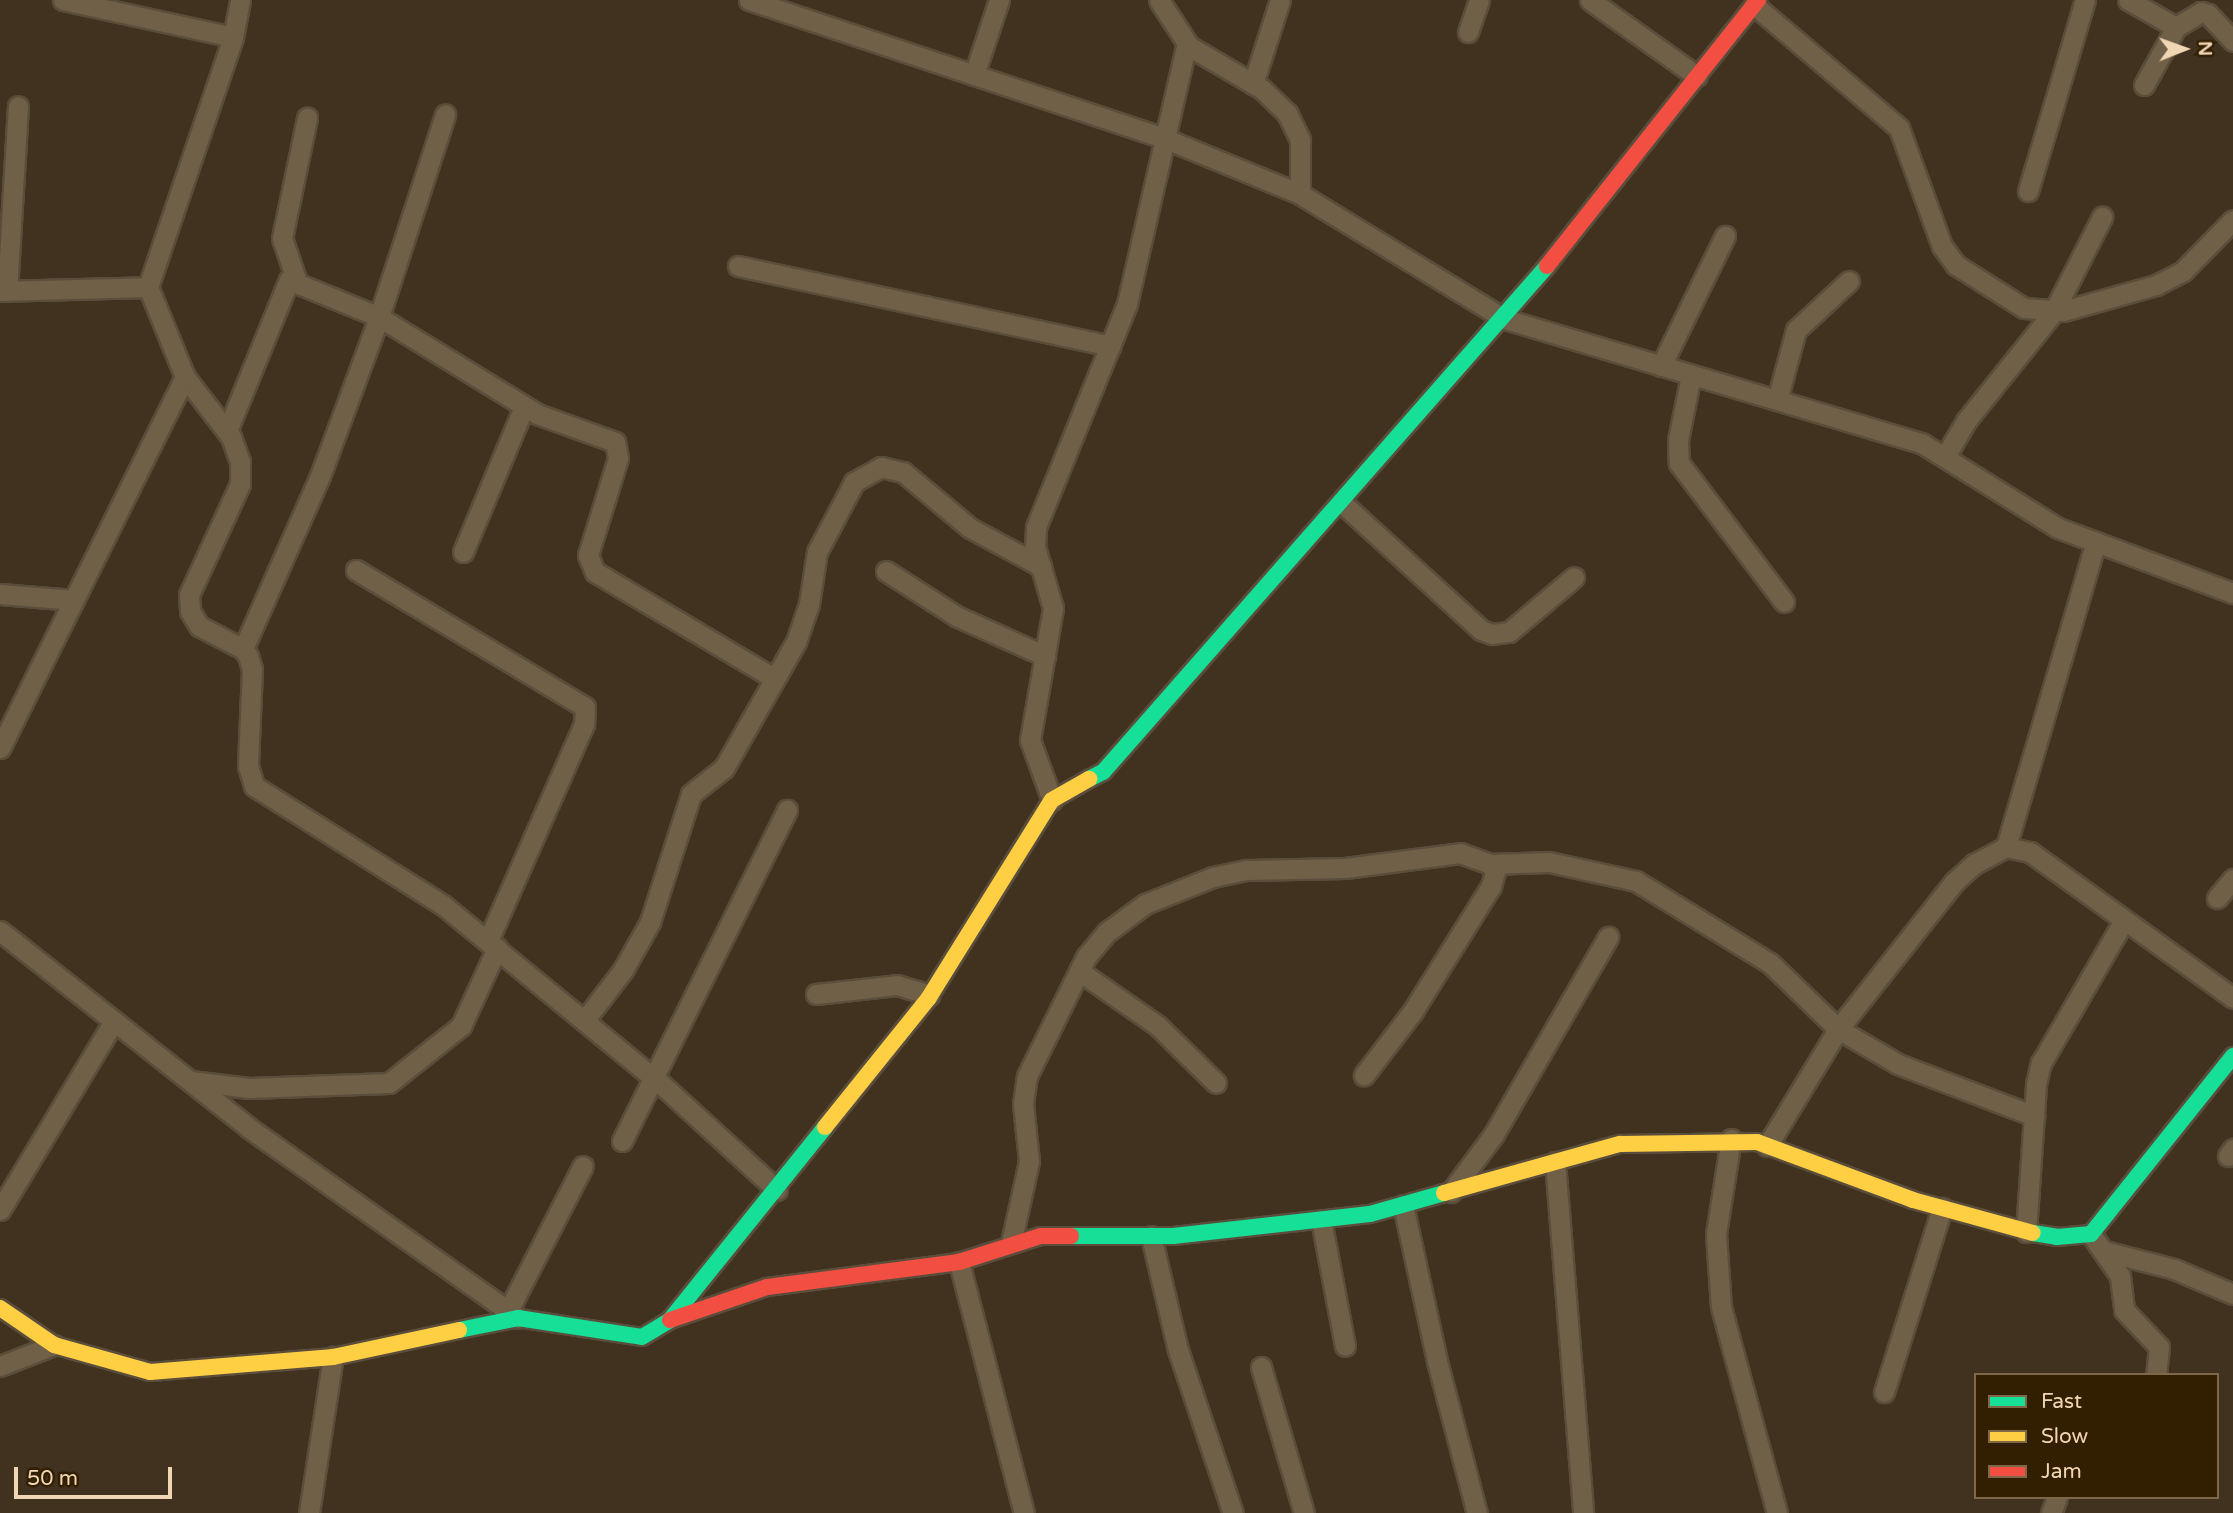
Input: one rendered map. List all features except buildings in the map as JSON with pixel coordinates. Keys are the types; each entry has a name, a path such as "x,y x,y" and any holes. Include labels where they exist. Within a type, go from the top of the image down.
{"street":[{"path":"63,0 233,37"},
{"path":"240,0 233,37 148,287 185,377 227,431 240,462 240,484 189,594 190,611 199,626 243,649 252,669 248,766 254,786 443,905 655,1080 777,1191"},
{"path":"749,0 1166,139 1300,194 1505,319 1923,444 2058,528 2233,593"},
{"path":"974,75 999,0"},
{"path":"1159,0 1187,44 1253,84 1286,113 1300,140 1300,194"},
{"path":"1253,84 1280,0"},
{"path":"1468,32 1479,0"},
{"path":"1590,0 1697,76"},
{"path":"2028,191 2085,0"},
{"path":"2127,0 2176,27"},
{"path":"670,1320 777,1191 930,995 1052,800 1103,772 1505,319 1756,3 1905,136 1931,219 1956,265 2024,308 2054,311 2156,285 2183,271 2233,220"},
{"path":"2144,86 2176,27 2201,12 2208,14 2233,41"},
{"path":"1052,800 1030,740 1053,608 1035,547 1036,527 1128,304 1187,44"},
{"path":"19,106 4,291 148,287"},
{"path":"243,649 320,476 379,317 445,116"},
{"path":"296,279 282,238 306,118"},
{"path":"1945,457 1972,413 2054,311 2102,217"},
{"path":"1661,366 1725,236"},
{"path":"738,266 1111,346"},
{"path":"227,431 289,280 296,279 379,317 524,407 555,423 607,438 618,448 588,555 599,577 775,679"},
{"path":"1777,400 1796,330 1849,281"},
{"path":"1691,375 1678,440 1679,463 1784,602"},
{"path":"0,748 185,377"},
{"path":"463,552 524,407"},
{"path":"584,1020 624,970 650,922 691,794 724,768 804,624 813,568 828,527 854,482 870,470 892,468 902,472 970,528 1041,566"},
{"path":"1342,503 1480,630 1492,634 1509,632 1574,577"},
{"path":"2006,847 2096,542"},
{"path":"189,1080 248,1088 389,1083 461,1026 584,724 585,707 356,570"},
{"path":"886,571 956,616 1045,656"},
{"path":"0,594 74,600"},
{"path":"622,1141 655,1080 786,810"},
{"path":"1767,1146 1838,1029 1954,883 1974,864 2006,847 2030,852 2123,922 2233,998"},
{"path":"1011,1243 1028,1161 1025,1083 1079,971 1107,932 1125,917 1213,877 1247,870 1345,868 1460,853 1490,864 1549,862 1636,881 1770,963 1838,1029 1898,1065 2034,1116"},
{"path":"1364,1075 1413,1011 1491,886 1494,872 1490,864"},
{"path":"2217,898 2233,879"},
{"path":"2026,1233 2036,1084 2048,1045 2123,922"},
{"path":"0,931 189,1080 513,1315"},
{"path":"1451,1192 1494,1134 1608,937"},
{"path":"1079,971 1167,1034 1216,1083"},
{"path":"816,994 897,985 930,995"},
{"path":"0,1210 114,1021"},
{"path":"0,1308 54,1345 150,1372 333,1357 513,1315 642,1337 670,1320 767,1287 959,1262 1011,1243 1041,1236 1151,1236 1321,1220 1403,1205 1620,1144 1731,1139 1767,1146 1942,1209 2026,1233 2057,1237 2091,1234 2233,1056"},
{"path":"1731,1139 1716,1234 1721,1307 1777,1513"},
{"path":"1555,1162 1583,1513"},
{"path":"513,1315 583,1166"},
{"path":"1403,1205 1437,1361 1477,1513"},
{"path":"1884,1392 1942,1209"},
{"path":"1321,1220 1345,1346"},
{"path":"2091,1234 2120,1276 2124,1310 2159,1347 2156,1373"},
{"path":"1151,1236 1178,1350 1233,1513"},
{"path":"2104,1251 2174,1269 2233,1294"},
{"path":"959,1262 1024,1513"},
{"path":"0,1366 54,1345"},
{"path":"309,1513 333,1357"},
{"path":"1261,1367 1304,1513"}],"traffic: fast":[{"path":"1089,779 1103,772 1547,266"},
{"path":"2033,1233 2057,1237 2091,1234 2233,1056"},
{"path":"459,1330 518,1318 642,1337 670,1320 825,1127"},
{"path":"1071,1236 1173,1236 1370,1214 1444,1193"}],"traffic: slow":[{"path":"825,1127 928,999 1052,800 1089,779"},
{"path":"1444,1193 1620,1144 1757,1142 1913,1200 2033,1233"},
{"path":"0,1308 54,1345 150,1372 333,1357 459,1330"}],"traffic: jam":[{"path":"1547,266 1758,0"},
{"path":"670,1320 767,1287 959,1262 1041,1236 1071,1236"}]}
